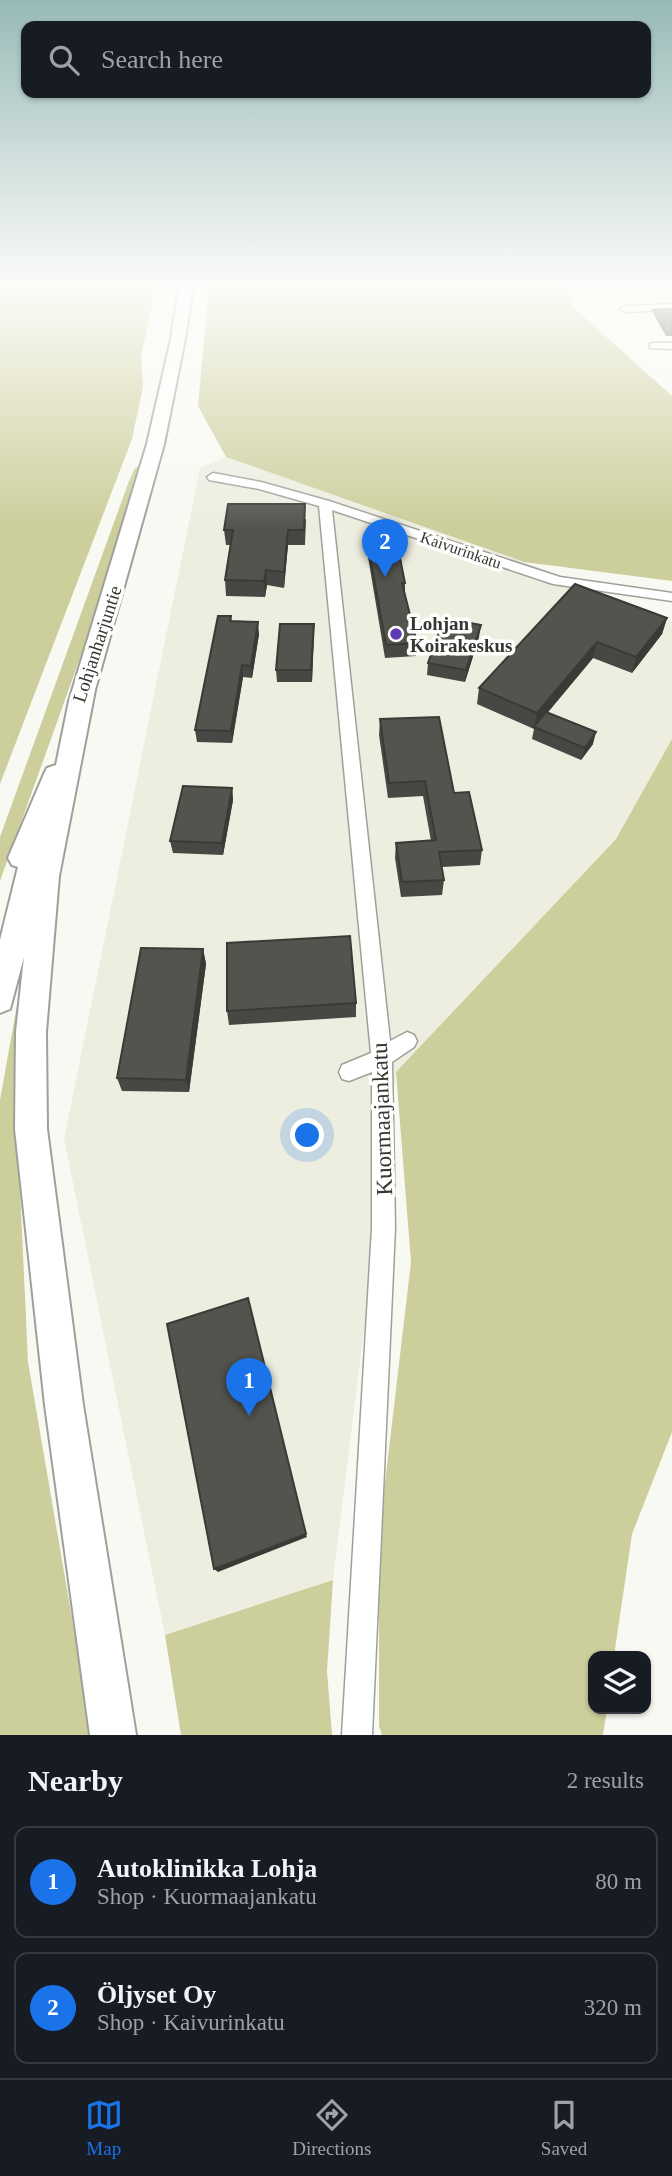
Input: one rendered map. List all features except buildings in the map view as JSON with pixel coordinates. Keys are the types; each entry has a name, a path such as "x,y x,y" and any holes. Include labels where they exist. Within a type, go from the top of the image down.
{"highway":[{"name":"Lohjanharjuntie","path":"0,1000 30,868 147,477 172,367"},
{"path":"84,687 46,876 35,969 31,1032 32,1129 64,1405 113,1735"},
{"path":"0,925 24,850 58,769"}],"street":[{"name":"Kaivurinkatu","path":"213,477 261,486 325,504 571,584 672,597"},
{"name":"Kuormaajankatu","path":"325,504 382,1058 387,1132 383,1262 359,1628 357,1735"},
{"path":"349,1072 382,1058 407,1041"}],"shaded area":[{"path":"226,457 524,562 672,622 672,739 616,839 396,1072 333,1580 165,1635 64,1139 200,468"}],"green space":[{"path":"0,367 142,367 143,387 132,439 0,784"},
{"path":"202,367 640,367 672,396 672,581 524,562 226,457 198,406"},
{"path":"141,466 89,633 0,881 0,837 129,481 135,468"},
{"path":"672,739 672,1432 632,1534 615,1651 588,1651 588,1714 606,1714 603,1735 382,1735 379,1726 379,1534 411,1262 396,1072 616,839"},
{"path":"26,955 15,1081 28,1362 92,1735 0,1735 0,1100"},
{"path":"333,1580 327,1671 332,1735 181,1735 165,1635"}],"place":[{"name":"Öljyset Oy","path":"385,577"},
{"name":"Lohjan Koirakeskus","path":"396,634"},
{"name":"Autoklinikka Lohja","path":"249,1416"}]}
